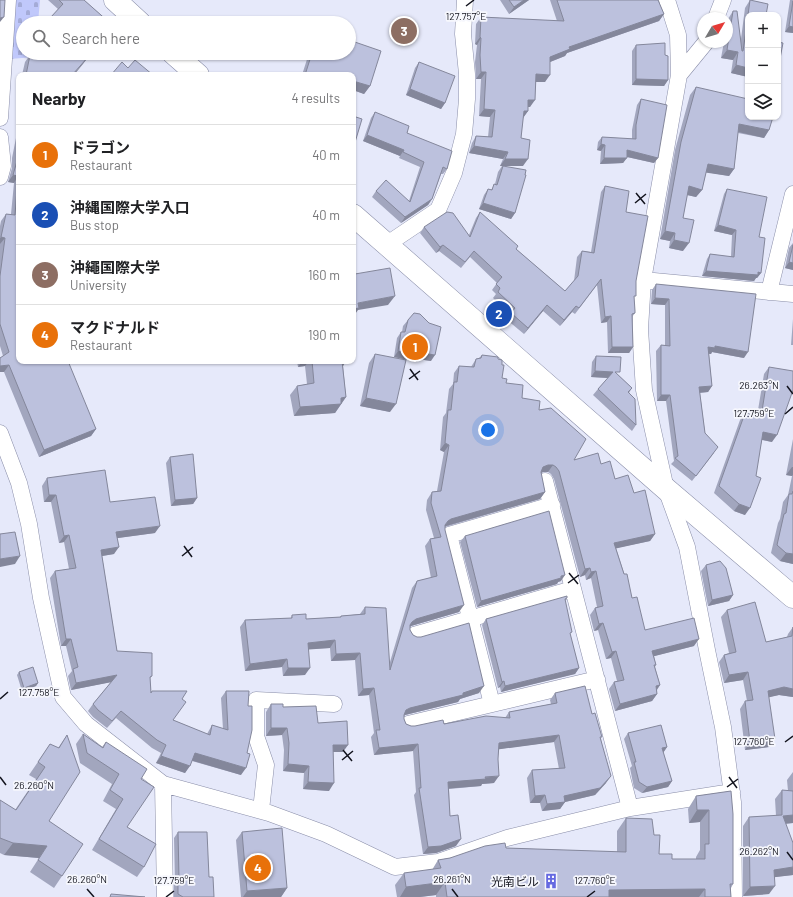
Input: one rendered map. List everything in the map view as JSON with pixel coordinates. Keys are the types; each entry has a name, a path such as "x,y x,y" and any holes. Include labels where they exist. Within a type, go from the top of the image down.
{"street":[{"path":"0,118 8,0"},
{"path":"115,0 132,16"},
{"path":"386,245 438,210 454,173 464,134 468,99 463,34 465,0"},
{"path":"668,0 678,35 679,75 643,280 640,329 644,390 666,489 687,547 723,727 733,802 734,897"},
{"path":"718,12 723,0"},
{"path":"679,75 701,48"},
{"path":"182,60 195,72"},
{"path":"0,138 3,166 0,177"},
{"path":"769,292 793,194"},
{"path":"356,218 666,489 793,597"},
{"path":"643,280 793,294"},
{"path":"0,433 19,483 29,524 41,598 62,697 86,724 163,784 261,810 326,834 395,866 438,862 507,838 630,808 732,792"},
{"path":"545,481 630,808"},
{"path":"492,704 449,535 552,506"},
{"path":"414,635 574,589"},
{"path":"408,724 597,679"},
{"path":"261,810 266,765 256,736 256,700 334,704"},
{"path":"163,784 166,897"}],"green space":[{"path":"13,0 40,0 39,16 16,16 16,58 10,59"}],"building":[{"path":"0,0 5,0 4,17 0,18"},
{"path":"59,0 84,0 102,16 52,16 63,4"},
{"path":"509,0 524,0 514,7"},
{"path":"557,0 658,0 664,14 569,47 570,49 550,57 550,75 536,74 535,100 528,100 528,111 524,111 521,138 530,140 528,159 505,159 508,152 474,146 476,136 492,137 495,110 484,109 486,72 481,72 481,17 564,21"},
{"path":"750,0 768,4 767,12 748,12"},
{"path":"793,1 793,27 789,26"},
{"path":"737,11 742,51 745,37 745,67 736,65 738,52 727,50 727,48 733,48 733,12"},
{"path":"356,42 381,51 370,86 356,82 356,72 306,72 310,60 356,60"},
{"path":"665,43 665,55 668,56 668,80 636,79 636,45"},
{"path":"781,43 783,43 781,53"},
{"path":"29,60 85,60 75,72 27,72"},
{"path":"135,60 149,72 114,72 122,62 128,68"},
{"path":"419,62 455,76 445,103 410,89"},
{"path":"696,87 745,98 745,120 772,120 769,130 739,124 734,169 708,164 702,190 689,186 683,218 694,220 689,243 674,240 675,233 665,231 681,142"},
{"path":"641,99 667,105 658,158 627,150 627,158 604,158 605,145 601,144 602,137 636,139 636,125"},
{"path":"375,112 409,126 407,133 452,151 447,169 443,167 432,199 405,217 376,191 386,180 410,202 424,162 403,152 404,150 367,135"},
{"path":"356,117 362,119 356,139"},
{"path":"16,164 16,176 13,175"},
{"path":"503,166 526,170 526,175 515,213 483,203 488,189 492,190 494,184 497,185"},
{"path":"605,186 629,191 626,212 648,216 636,281 636,296 634,296 635,313 632,314 633,347 612,347 611,316 605,317 601,279 579,308 576,306 564,320 547,305 528,328 511,313 515,308 498,292 500,288 496,284 502,277 474,251 465,262 443,245 440,247 424,227 447,212 453,213 470,237 480,212 518,246 516,249 565,291 578,276 582,251 594,253"},
{"path":"727,189 767,197 759,237 765,238 761,273 758,272 758,275 706,271 710,254 734,257 736,230 718,225"},
{"path":"16,202 16,364 69,364 96,429 44,450 9,365 0,366 0,358 9,352 0,324 0,276 5,238 1,237 6,214 15,215"},
{"path":"793,245 793,263 789,262"},
{"path":"390,268 395,296 358,303 359,308 356,308 356,274"},
{"path":"656,284 756,294 748,352 715,346 715,348 708,347 712,386 699,387 705,433 718,447 696,476 675,458 678,456 670,395 661,395 661,345 670,346 669,299 655,298"},
{"path":"414,313 420,314 429,323 441,327 435,355 422,353 421,356 398,351 401,332 405,332 408,320"},
{"path":"375,354 406,360 396,404 366,398"},
{"path":"482,355 498,357 498,359 502,360 502,365 504,365 502,378 507,379 506,383 523,385 522,398 540,401 539,410 551,408 586,439 574,460 598,453 601,464 610,461 615,479 628,475 634,493 645,490 655,534 614,543 624,574 627,574 632,598 637,597 645,630 694,618 699,639 652,651 656,665 654,665 660,685 656,686 657,694 620,704 614,682 624,680 616,651 612,652 603,623 599,624 595,608 603,606 596,571 591,572 590,568 585,569 559,471 553,465 543,467 541,472 545,492 448,521 445,525 445,530 464,605 416,619 410,625 410,630 413,635 421,637 469,623 484,686 463,693 463,695 410,708 406,710 404,715 406,724 415,726 443,720 444,724 486,716 510,718 509,712 557,703 555,693 585,686 592,714 595,713 602,737 600,737 611,776 600,788 564,796 565,802 547,804 545,795 535,796 532,770 565,768 559,735 499,743 499,776 485,777 486,779 448,782 450,816 458,815 461,839 441,846 428,847 419,788 421,788 418,744 379,748 376,730 380,730 374,688 363,689 360,653 336,654 335,640 308,643 310,668 288,668 287,659 250,664 245,620 292,618 292,615 306,614 306,619 341,617 365,614 365,607 386,608 390,670 417,581 437,576 430,539 441,537 431,503 432,492 441,491 449,445 445,443 448,410 451,410 454,382 457,382 459,366 474,367 476,359 481,358"},
{"path":"596,356 621,357 620,372 615,372 632,388 628,392 635,399 636,425 598,389 613,372 595,371"},
{"path":"312,364 342,364 346,397 341,398 341,404 300,407 297,386 314,383"},
{"path":"769,367 793,371 793,390 777,435 763,432 756,476 761,478 750,508 739,504 719,486 745,413 761,417"},
{"path":"193,454 197,498 175,500 170,457"},
{"path":"105,470 110,502 155,497 160,526 116,532 119,547 101,550 117,651 152,653 152,676 150,677 151,693 152,691 187,691 182,699 186,702 173,720 210,735 212,725 228,730 226,691 249,691 248,706 252,706 252,730 247,753 250,754 246,768 195,753 190,766 161,756 166,745 157,740 121,711 112,721 93,704 117,675 76,683 73,669 78,667 71,639 66,639 55,571 76,568 69,535 64,536 56,495 49,495 47,478"},
{"path":"793,491 793,554 786,553 777,545 784,514 786,513 789,494 792,494"},
{"path":"549,511 565,575 561,576 561,578 481,601 465,536"},
{"path":"15,532 20,556 0,559 0,534"},
{"path":"720,561 726,568 733,595 712,600 706,565"},
{"path":"567,596 565,599 572,632 570,633 579,668 505,686 504,681 502,682 486,619"},
{"path":"755,602 766,642 792,636 793,627 793,689 784,687 768,691 775,739 750,742 745,701 753,700 748,672 729,675 724,655 736,652 727,610"},
{"path":"33,667 38,683 24,688 19,672"},
{"path":"271,704 283,704 283,707 316,706 318,723 347,721 348,745 333,745 334,783 308,782 309,766 288,764 289,743 287,728 271,728"},
{"path":"661,725 667,747 662,748 672,781 647,787 639,782 634,762 636,762 628,733"},
{"path":"83,734 103,748 106,742 147,769 141,779 154,787 127,827 156,844 144,867 99,839 123,799 110,790 119,774 87,753"},
{"path":"67,735 80,772 49,821 83,844 62,876 38,860 47,846 13,843 0,838 0,800 16,810 45,767 38,762 50,744 59,748"},
{"path":"782,790 793,791 793,815 783,816 793,843 793,867 774,870 775,886 750,887 749,817 782,815"},
{"path":"731,791 733,814 733,884 730,884 731,897 705,897 705,889 609,890 609,897 447,897 445,882 406,887 404,873 441,868 438,860 450,858 485,846 505,843 506,848 626,852 626,818 652,819 654,835 660,835 659,854 672,854 672,859 705,859 705,844 709,844 709,810 697,810 696,796"},
{"path":"282,828 287,888 247,891 242,832"},
{"path":"178,832 207,832 209,877 213,877 214,897 183,897 178,894"},
{"path":"111,894 145,897 110,897"}],"place":[{"name":"沖繩国際大学","path":"404,31"},
{"name":"沖縄国際大学入口","path":"499,314"},
{"name":"ドラゴン","path":"415,347"},
{"name":"マクドナルド","path":"258,868"},
{"name":"光南ビル","path":"551,881"}]}
